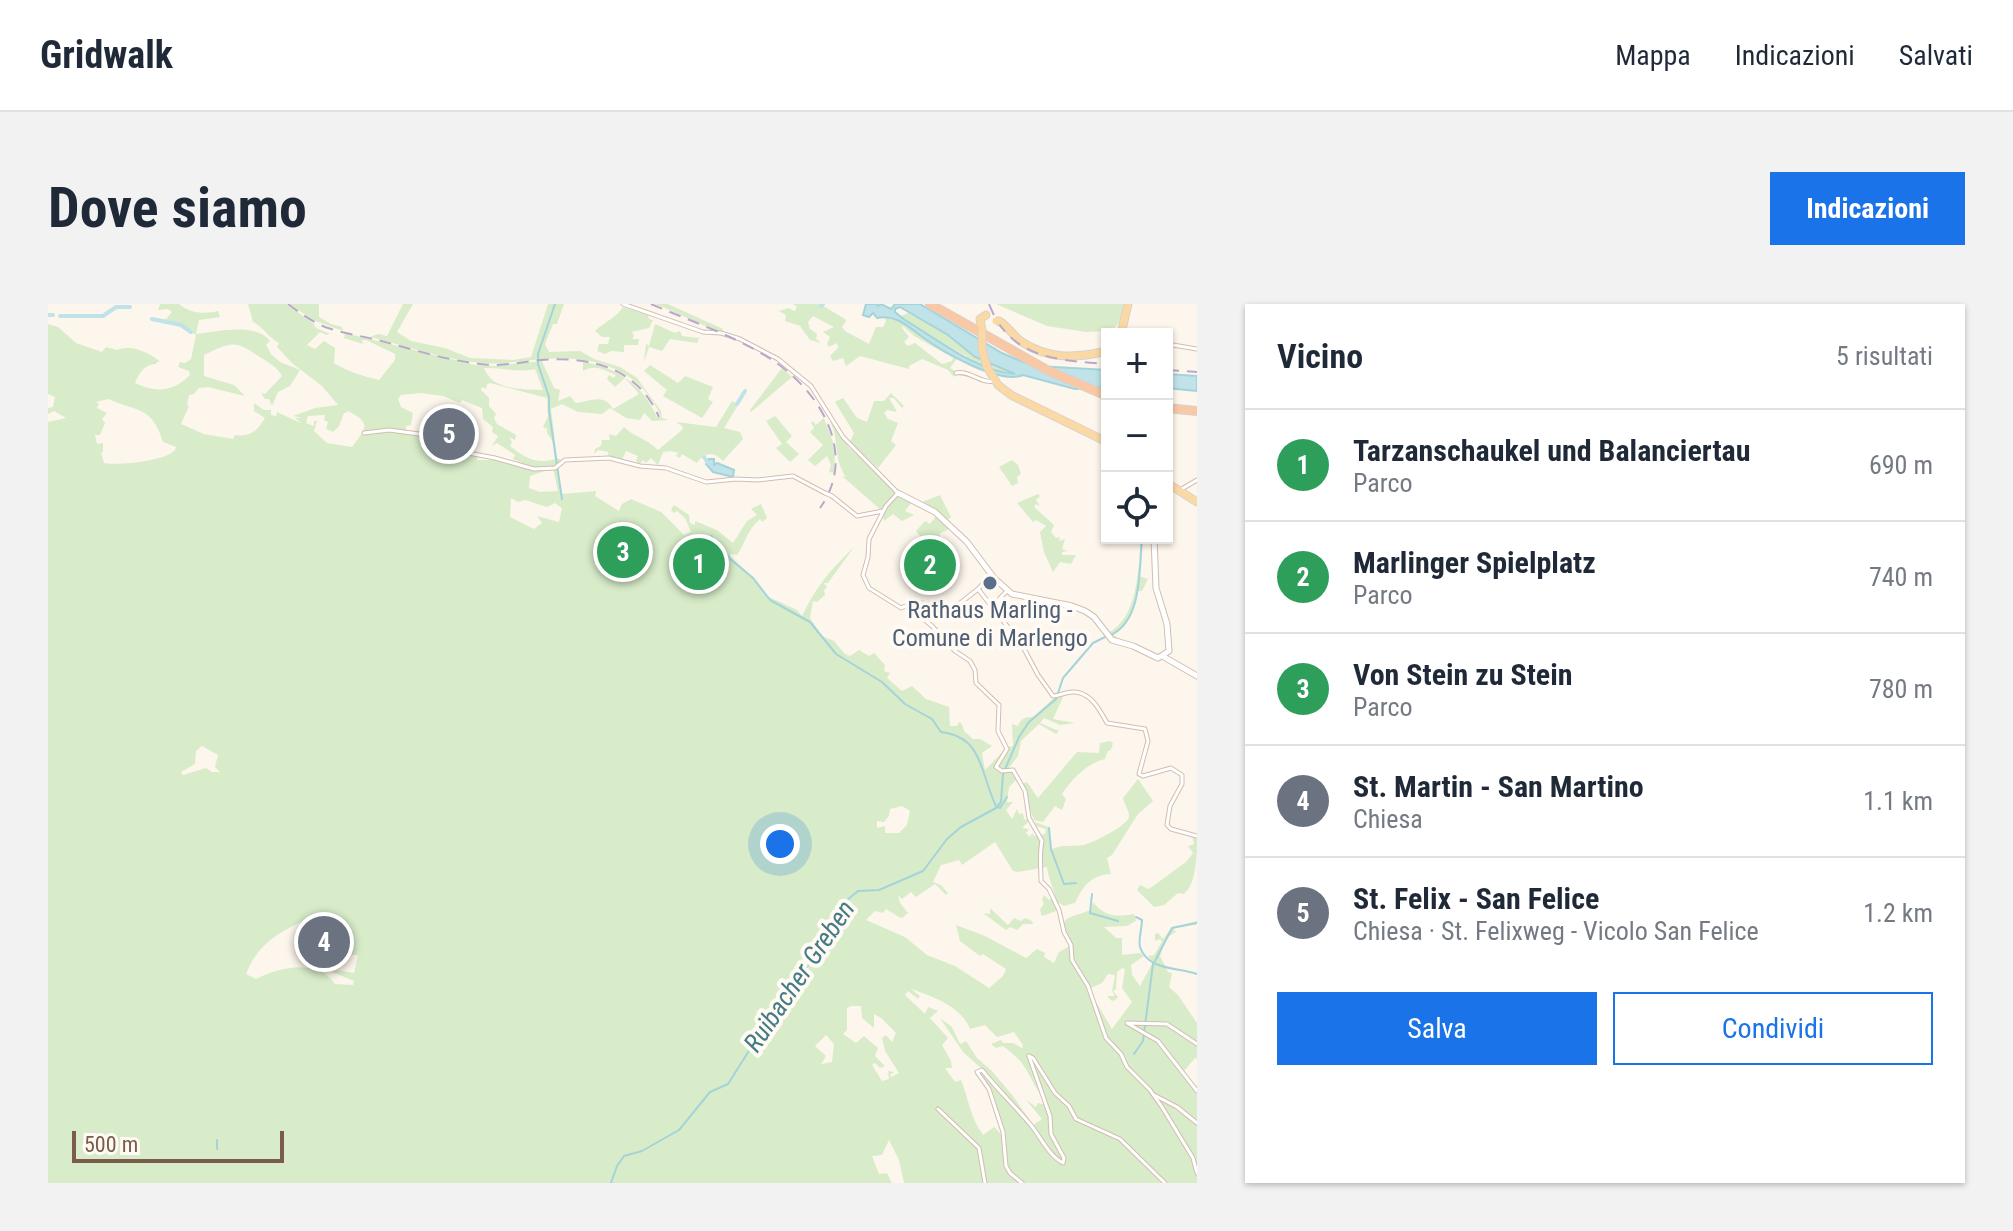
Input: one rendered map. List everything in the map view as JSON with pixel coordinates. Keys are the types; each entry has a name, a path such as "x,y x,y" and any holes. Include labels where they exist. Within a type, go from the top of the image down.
{"highway":[{"path":"933,304 1005,348 1101,395"},
{"path":"933,304 1101,394"},
{"path":"1173,409 1197,411"}],"main road":[{"path":"1123,328 1128,304"},
{"path":"1101,352 1079,357 1042,353 987,323 982,349 991,375 1014,397 1101,439"},
{"path":"1173,486 1197,502"}],"street":[{"path":"623,304 703,332 740,339 778,359 811,386 843,437 898,493 935,512 967,542 991,575 1008,590 1017,595 1085,611 1094,617 1112,640 1133,646 1155,658 1165,656 1169,651 1169,639 1156,588 1154,544"},
{"path":"1173,345 1197,349"},
{"path":"956,373 962,372 981,381 991,375"},
{"path":"364,433 389,430 424,435 452,450 534,469 555,468 565,460 609,458 640,466 666,468 706,482 793,476 832,496 857,516 883,511"},
{"path":"1180,490 1197,480"},
{"path":"898,493 883,511 869,539 864,579 873,592 900,608 915,602 954,608 991,575"},
{"path":"978,589 1022,645 1038,675 1057,696 1068,692 1085,695 1101,709 1107,723 1145,729 1148,741 1139,774 1143,776 1171,768 1181,773 1183,781 1170,804 1167,825 1197,836"},
{"path":"995,609 1008,590"},
{"path":"908,606 955,651 970,661 975,670 976,683 999,705 998,731 1007,749 996,767 1001,771 1013,770 1025,791 1029,818 1042,841 1038,854 1042,865 1041,881 1049,889 1059,910 1064,932 1071,945 1073,963 1088,986 1108,1041 1154,1095 1193,1158 1197,1173"},
{"path":"1165,656 1197,676"},
{"path":"1197,1044 1167,1024 1127,1023 1161,1043 1197,1091"},
{"path":"1022,1183 1006,1166 1003,1132 989,1089 977,1071 982,1070 1001,1090 1032,1126 1042,1144 1063,1163 1064,1158 1051,1134 1050,1116 1029,1056 1076,1119 1120,1139 1158,1181 1165,1183"},
{"path":"1154,1095 1177,1107 1197,1123"},
{"path":"938,1109 979,1148 985,1183"}],"green space":[{"path":"160,304 179,304 198,312 218,311 220,317 199,320 196,334 236,330 255,332 270,341 266,345 280,362 300,370 290,386 278,392 272,406 261,393 265,394 282,376 274,366 235,345 204,355 204,376 234,385 245,396 208,387 199,388 189,395 189,406 181,424 204,434 233,439 235,435 253,432 265,418 254,411 254,403 264,410 271,410 271,415 276,416 277,412 301,423 295,418 302,418 293,416 315,408 338,405 322,386 293,364 277,347 279,343 253,322 248,304 286,304 316,328 330,334 320,332 307,345 315,349 324,341 335,348 334,363 366,377 379,380 395,360 395,354 366,340 362,340 363,344 344,338 345,333 475,365 542,361 554,388 560,390 558,401 570,396 576,403 601,400 613,409 639,394 625,378 615,387 607,379 609,375 614,378 616,375 596,368 583,371 583,362 596,365 628,379 644,395 657,417 661,417 652,400 628,376 597,363 562,358 483,363 440,356 370,337 378,334 387,336 403,304 413,304 397,332 411,341 445,348 470,358 513,360 531,357 548,304 564,304 545,344 549,352 580,351 620,367 637,378 661,411 662,418 668,420 652,421 644,413 640,420 626,418 610,408 602,414 578,412 562,404 551,409 557,458 566,462 557,468 562,494 596,491 595,496 619,511 622,504 631,499 661,512 684,535 691,532 685,518 671,510 674,505 689,515 690,523 695,525 695,521 717,530 733,543 747,521 757,515 751,509 761,504 767,518 756,523 737,555 730,556 755,579 767,596 797,610 802,616 824,579 854,547 828,583 824,583 827,587 825,595 817,602 813,601 810,618 822,636 834,641 845,654 850,656 859,650 869,656 874,653 885,665 884,671 890,673 887,678 902,691 912,686 926,699 949,707 950,726 957,726 959,722 973,739 980,739 992,746 982,753 985,770 1007,747 1013,746 1012,724 1018,726 1022,720 1033,717 1054,698 1065,693 1053,719 1075,723 1060,725 1044,718 1040,723 1059,731 1056,734 1039,724 1021,741 1018,756 1009,768 1021,784 1027,782 1038,798 1077,752 1099,753 1100,743 1110,741 1113,743 1111,750 1105,759 1092,764 1075,777 1062,794 1066,799 1062,810 1055,806 1043,822 1034,820 1021,785 1016,780 1009,787 1007,802 1013,802 1006,810 1012,819 1017,809 1019,814 1023,813 1024,819 1029,821 1022,828 1029,829 1026,833 1030,837 1032,833 1034,836 1045,834 1046,829 1036,826 1035,822 1049,827 1052,849 1084,845 1127,821 1129,815 1123,798 1138,779 1153,801 1138,814 1107,858 1111,874 1088,882 1075,903 1064,906 1059,903 1055,905 1059,910 1042,916 1040,910 1044,895 1049,900 1055,896 1047,867 1013,871 995,842 962,865 959,860 941,865 933,882 941,885 948,893 946,895 935,884 916,897 911,892 902,899 898,895 908,913 902,918 886,909 883,913 875,911 866,920 905,937 927,955 955,966 989,988 1003,976 1006,969 983,954 980,956 960,941 956,925 985,936 1026,958 1037,949 1054,963 1059,952 1071,945 1062,924 1068,918 1091,910 1093,902 1111,915 1134,914 1136,921 1127,926 1104,927 1116,938 1122,938 1122,955 1140,953 1144,956 1131,965 1132,975 1140,986 1153,962 1148,956 1154,955 1162,942 1160,939 1155,941 1155,934 1158,933 1163,939 1172,927 1197,921 1197,924 1173,928 1176,932 1166,938 1160,956 1168,972 1172,973 1169,987 1197,1023 1197,1059 1184,1071 1195,1087 1197,1085 1197,1183 904,1183 899,1160 889,1140 882,1155 872,1156 879,1174 887,1173 892,1183 48,1183 48,422 66,418 54,411 48,414 55,397 48,394 48,324 58,327 76,343 102,352 106,347 117,350 129,348 152,356 162,363 158,361 145,368 135,383 164,389 177,385 190,375 189,371 178,367 180,362 191,359 196,335 181,325 156,320 166,319 172,312 168,309 158,310","holes":["484,368 535,369 543,390 518,389 494,381","490,383 547,398 548,416 543,427 553,442 555,459 531,459 510,446 512,442 509,437 515,440 516,435 497,424 496,414 489,406 489,398 481,390 482,387 486,389","421,393 443,396 460,403 462,400 482,408 483,419 498,436 492,446 497,443 515,455 513,459 522,463 524,468 495,460 477,460 477,456 483,456 471,451 469,446 460,444 453,447 443,442 450,430 458,442 460,437 448,425 441,428 433,423 433,436 406,432 413,413 401,407 398,399 401,395","108,399 143,412 154,422 163,442 176,447 175,450 152,460 104,463 101,453 103,443 97,444 95,435 100,435 105,423 102,419 107,413 97,408 99,404 96,402","346,410 360,418 364,430 352,447 327,443 314,431 317,421 314,421 314,426 306,423 308,416 325,415 324,420 328,422 326,429 333,432 344,413 348,412","553,468 558,491 540,492 529,488 530,476","511,498 547,507 555,503 562,508 559,522 537,516 542,523 534,529 510,517","202,746 218,755 215,767 220,772 206,768 183,775 181,772 195,764 196,751","902,806 910,811 907,825 899,833 885,833 885,826 877,828 877,821 884,822 890,809","309,920 316,933 344,944 349,955 358,955 354,973 332,972 354,981 353,985 335,984 328,976 309,968 287,968 256,979 246,974 262,947 278,935","1125,969 1122,988 1132,1002 1112,1029 1096,1002 1091,1000 1089,989 1102,983 1108,974 1115,975 1112,991 1115,996 1107,996 1114,1004 1111,1000 1118,997 1113,991 1116,989 1117,972","911,989 945,1003 960,1014 970,1029 985,1025 997,1037 1014,1032 1022,1048 1001,1040 991,1044 996,1048 1003,1046 1024,1066 1046,1105 1038,1103 1036,1107 1026,1100 1042,1119 1033,1125 1013,1096 977,1058 966,1041 960,1044 952,1027 940,1018 963,1052 982,1069 979,1074 989,1090 1004,1134 994,1127 983,1135 972,1115 961,1080 955,1082 945,1068 952,1068 942,1045 948,1038 930,1018 938,1011 928,1007 925,1014 905,995 908,991 918,999 920,996","851,1006 861,1006 862,1018 874,1028 874,1014 881,1018 896,1033 892,1042 886,1035 882,1038 885,1051 899,1073 891,1077 894,1072 888,1071 889,1079 882,1081 872,1065 885,1066 875,1056 878,1048 864,1036 856,1043 843,1034 847,1030 847,1008","826,1035 834,1044 832,1062 821,1064 826,1056 815,1046"]},
{"path":"290,304 319,304 319,317 342,327 343,331 313,320"},
{"path":"656,304 668,304 723,329 721,333"},
{"path":"793,304 820,304 845,319 842,327 845,331 869,344 876,327 883,327 884,317 901,322 958,357 950,368 958,373 954,377 948,370 922,359 909,369 860,356 846,366 843,358 833,361 830,356 838,348 837,343 829,347 830,337 823,332 834,327 813,316 808,322 810,329 817,334 816,339 821,343 810,340 800,326 785,321 786,315 779,311 788,308 795,311 797,307","holes":["903,326 914,336 953,358 952,361 942,364 915,343 908,346 904,342 909,337"]},
{"path":"996,304 1124,304 1119,323 1114,328 1086,332 1047,326"},
{"path":"623,307 648,315 653,320 649,328 632,332 632,339 639,339 638,345 624,345 624,352 605,354 597,351 599,344 608,344 610,337 602,337 595,331"},
{"path":"908,313 941,330 975,357 1015,375 997,373 931,338 901,316"},
{"path":"655,324 675,333 680,331 682,336 699,338 697,343 670,339 662,351 649,347 644,362 646,344 649,346"},
{"path":"650,365 678,383 685,376 713,387 708,399 713,402 702,418 663,396 667,390 644,371"},
{"path":"782,368 792,377 751,412 750,410"},
{"path":"891,393 904,406 902,408 894,398 889,398 897,412 887,410 884,413 888,419 898,423 891,441 896,445 878,468 850,442 854,433 835,402 843,398 857,418 867,422 874,401 884,401"},
{"path":"732,401 738,405 724,428 740,432 743,439 723,461 710,454 697,463 682,454 680,458 676,456 678,453 671,451 663,452 658,465 651,458 640,464 636,461 638,456 626,451 622,460 609,458 608,452 598,450 594,454 602,440 610,440 609,434 616,436 624,427 658,450 682,430 683,427 676,422 716,427"},
{"path":"775,416 792,436 786,442 799,454 790,462 776,448 782,444 766,421"},
{"path":"824,418 835,448 834,473 829,472 831,465 827,456 815,466 808,460 823,445 810,432 814,428 811,423 813,421 816,425"},
{"path":"834,422 849,448 899,496 912,502 905,511 914,515 902,521 893,514 884,521 881,510 842,476 846,477 838,458 831,423"},
{"path":"1012,460 1021,474 1017,477 1018,483 1012,486 999,467"},
{"path":"1038,494 1040,496 1036,500 1040,506 1036,504 1034,507 1054,525 1051,532 1056,538 1060,537 1059,541 1065,539 1062,549 1068,551 1062,552 1062,555 1076,555 1071,564 1060,562 1053,572 1040,532 1046,526 1036,520 1033,522 1017,503"},
{"path":"940,495 951,517 947,521 934,508 922,502"},
{"path":"936,516 949,529 939,534 946,546 936,552 938,554 933,559 946,573 943,576 947,580 933,590 931,587 917,593 907,578 935,554 916,531 925,521 930,524"},
{"path":"1141,544 1139,576 1148,579 1142,591 1137,591 1126,621 1113,635 1124,641 1108,633 1126,616 1137,577"},
{"path":"1192,835 1197,836 1196,860 1188,889 1164,905 1154,907 1137,890 1140,885 1149,889 1186,862 1193,853 1188,846 1194,844"},
{"path":"990,908 1008,925 1014,918 1021,921 1025,918 1033,924 1006,930 983,913 990,914"}],"water":[{"path":"866,304 881,304 891,309 895,304 920,304 1002,353 1023,362 1036,366 1101,370 1101,387 1075,389 1023,375 1013,377 986,371 943,350 901,322 877,318 873,313 869,317 863,315","holes":["900,307 948,335 975,357 1015,374 971,361 905,320 895,309"]},
{"path":"1173,374 1197,376 1197,391 1173,389"},
{"path":"709,459 714,459 714,465 717,463 734,470 733,477 713,472 706,464"}],"waterway":[{"path":"555,304 538,354 538,364 549,397 562,499"},
{"path":"60,316 103,316 116,307 130,307"},
{"path":"48,315 53,315"},
{"path":"152,319 181,325 191,332"},
{"path":"737,404 745,391"},
{"path":"704,457 708,463"},
{"path":"711,536 729,558 753,578 770,600 810,622 836,654 882,682 905,704 932,719 941,732 965,741 979,759 996,806 1000,808 1007,797"},
{"name":"Ruibacher Greben","path":"1111,635 1129,618 1134,605 1142,544"},
{"name":"Ruibacher Greben","path":"611,1183 624,1156 642,1151 679,1130 710,1092 728,1084 752,1046 765,1016 785,997 844,916 846,901 858,891 879,890 923,871 947,839 961,827 996,808 1001,802 1003,774 1019,737 1029,722 1056,699 1063,678 1093,643 1105,637"},
{"path":"1049,828 1051,849 1064,884 1076,883"},
{"path":"1092,894 1090,913 1118,921"},
{"path":"1136,917 1142,920 1139,941 1144,955 1164,967 1197,974"},
{"path":"1155,961 1172,928 1197,923"},
{"path":"1134,1054 1143,1041 1153,964"},
{"path":"217,1140 217,1149"}],"railway":[{"path":"288,304 325,327 454,360 488,365 560,359 595,363 626,376 650,400 659,417"},
{"path":"651,304 755,350 787,371 804,387 828,424 834,445 836,466 831,487 820,508"},
{"path":"989,304 998,322 1022,346 1053,358 1101,364"},
{"path":"1173,370 1197,372"}],"place":[{"name":"St. Felix - San Felice","path":"449,434"},
{"name":"Von Stein zu Stein","path":"623,552"},
{"name":"Tarzanschaukel und Balanciertau","path":"699,564"},
{"name":"Marlinger Spielplatz","path":"930,565"},
{"name":"Rathaus Marling - Comune di Marlengo","path":"990,583"},
{"name":"St. Martin - San Martino","path":"324,942"}]}
